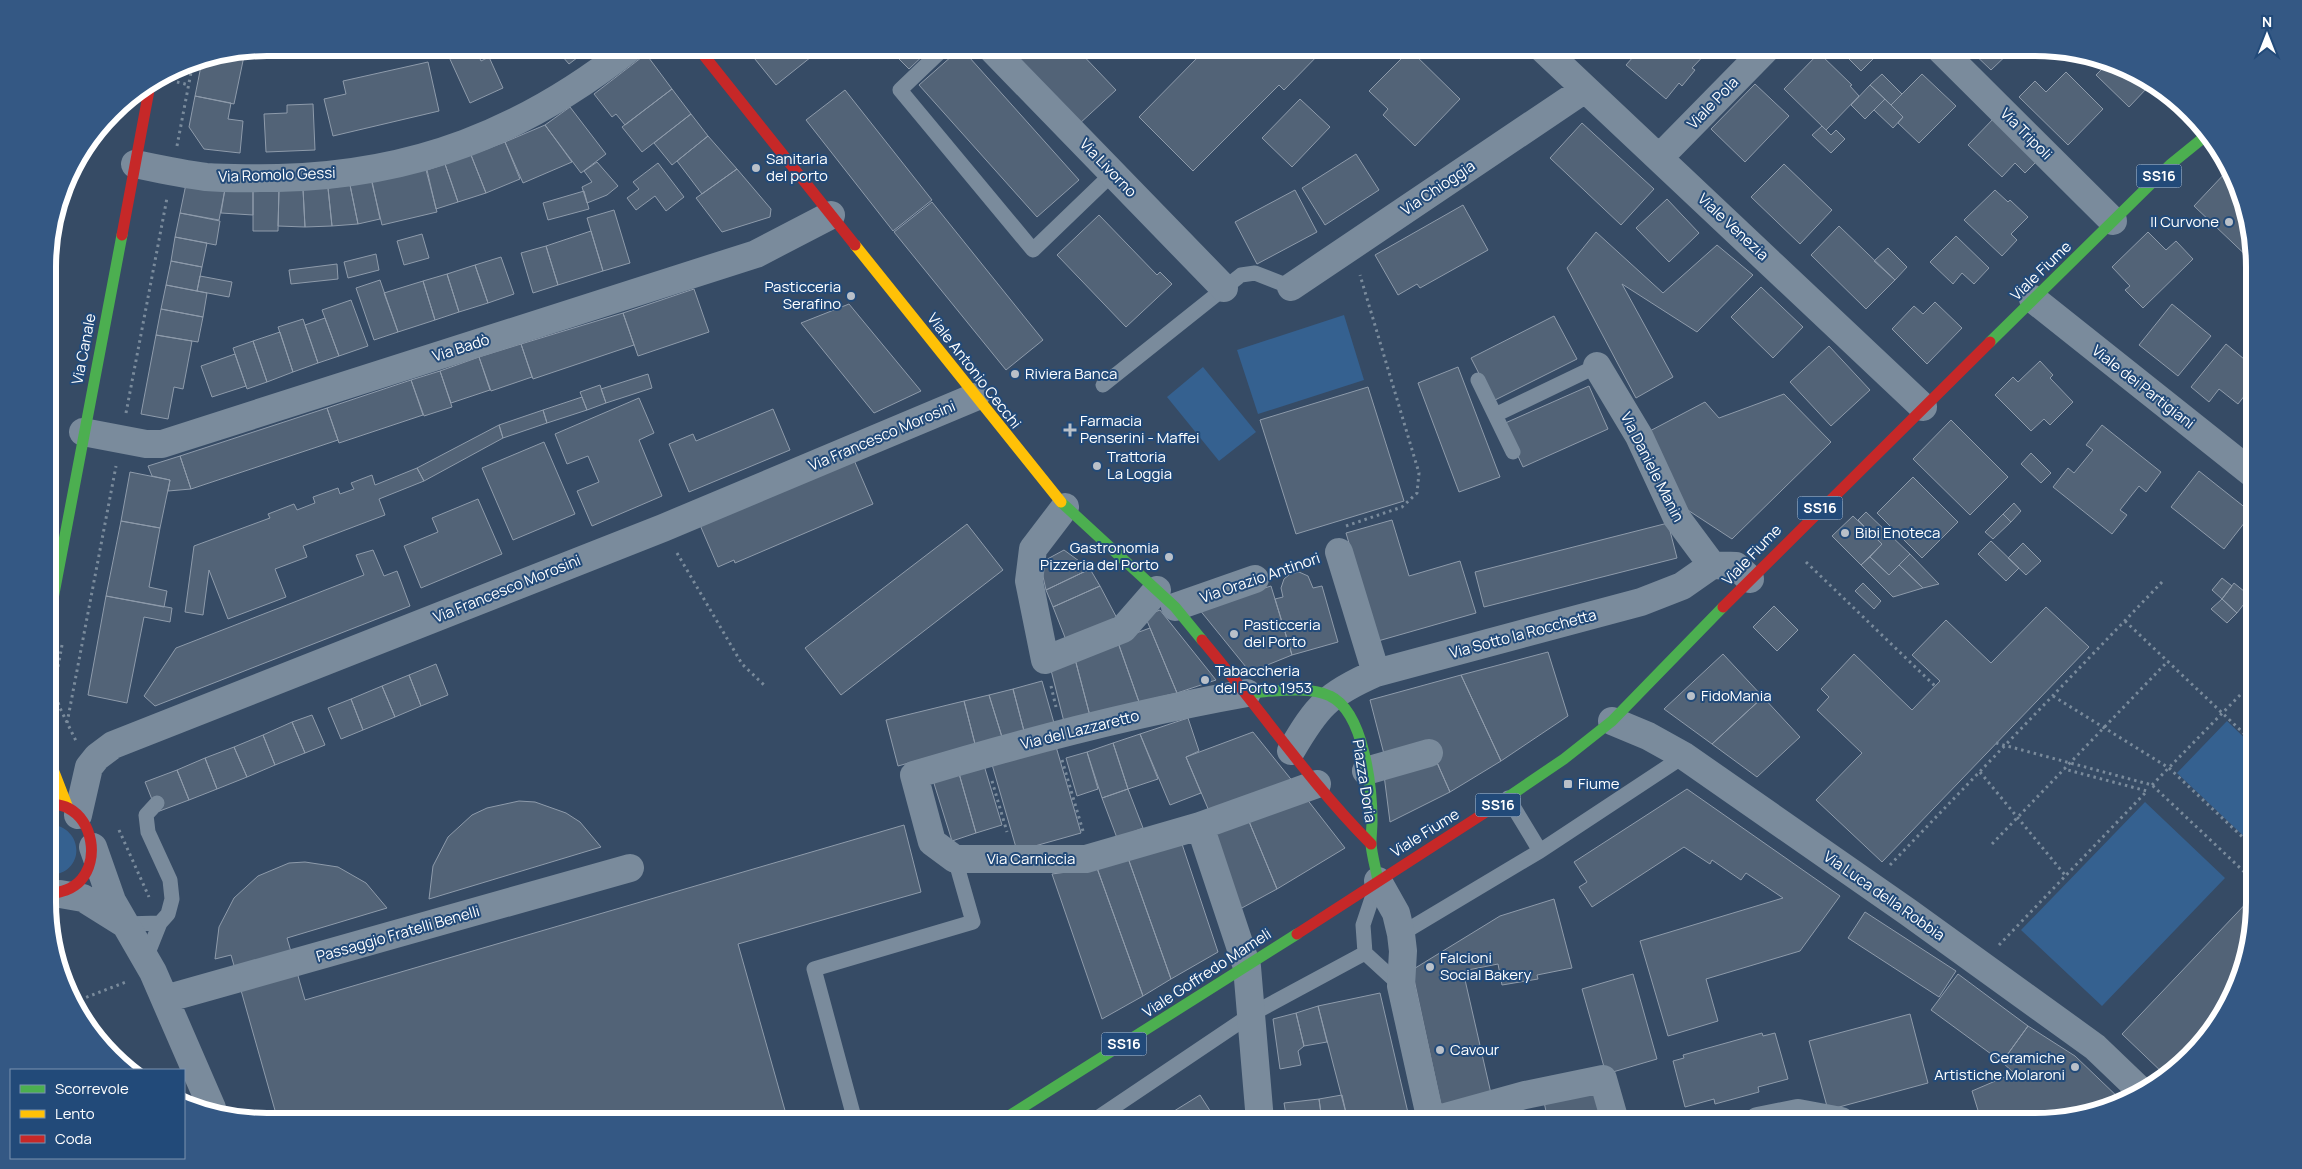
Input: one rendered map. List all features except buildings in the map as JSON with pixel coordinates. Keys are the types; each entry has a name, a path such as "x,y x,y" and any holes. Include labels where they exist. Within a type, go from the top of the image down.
{"street":[{"name":"Via Romolo Gessi","path":"153,168 241,178 310,177 368,170 428,157 488,136 544,107 597,74 620,56"},
{"name":"Viale Antonio Cecchi","path":"704,56 1065,508 1166,598 1247,693"},
{"name":"Via Livorno","path":"999,56 1224,288"},
{"name":"Viale Venezia","path":"1550,56 1923,407"},
{"name":"Viale Pola","path":"1659,158 1759,56"},
{"name":"Via Tripoli","path":"1947,56 2112,221"},
{"name":"Via Chioggia","path":"1291,287 1585,89"},
{"name":"Via Canale","path":"56,581 83,432 153,168 150,92"},
{"name":"Viale Fiume","path":"1378,881 1508,798 1564,759 1612,721 1750,579 1923,407 2171,164 2202,139"},
{"name":"Via Badò","path":"83,432 146,444 162,444 756,254 831,215"},
{"name":"Viale dei Partigiani","path":"2033,299 2246,468"},
{"name":"Via Daniele Manin","path":"1597,366 1638,436 1677,518 1712,565"},
{"name":"Via Francesco Morosini","path":"73,811 89,767 97,757 113,745 663,528 975,397"},
{"path":"1065,508 1033,548 1029,581 1045,660 1123,629 1166,598"},
{"name":"Via Orazio Antinori","path":"1339,552 1376,673"},
{"path":"1712,565 1736,566 1750,579"},
{"name":"Via Sotto la Rocchetta","path":"1331,696 1350,684 1376,673 1642,602 1682,586 1712,565"},
{"name":"Via Orazio Antinori","path":"1166,598 1255,579"},
{"path":"1247,693 1302,691 1331,696"},
{"name":"Via del Lazzaretto","path":"955,859 932,842 914,775 984,754 1059,735 1181,705 1247,693"},
{"name":"Piazza Doria","path":"1247,693 1340,813 1371,844"},
{"path":"1291,751 1310,717 1331,696"},
{"name":"Piazza Doria","path":"1331,696 1349,713 1360,740 1372,816 1371,844 1378,881"},
{"name":"Via Luca della Robbia","path":"1612,721 1648,736 1684,756 2095,1047 2136,1086"},
{"path":"1366,771 1429,754"},
{"path":"56,774 73,811 88,829 108,893 124,924 146,958 211,1105"},
{"name":"Via Carniccia","path":"955,859 1091,858 1200,826 1317,784"},
{"path":"56,806 73,811"},
{"path":"1200,826 1247,966 1259,1113"},
{"path":"56,893 81,880 91,863 93,846"},
{"name":"Passaggio Fratelli Benelli","path":"165,999 630,868"},
{"path":"1378,881 1396,913 1401,934 1403,952 1401,986 1429,1113"},
{"name":"Viale Goffredo Mameli","path":"1014,1113 1378,881"},
{"path":"56,894 83,898 124,924"},
{"path":"1460,1113 1525,1095 1603,1079 1613,1113"}],"lane":[{"path":"936,56 900,90 1033,250 1113,173"},
{"path":"1103,385 1241,275 1255,272 1291,287"},
{"path":"1495,415 1597,366"},
{"path":"1478,380 1513,452"},
{"path":"1401,934 1540,851 1684,756"},
{"path":"1508,798 1540,851"},
{"path":"146,958 160,923 168,914 172,900 170,880 148,832 146,816 157,803"},
{"path":"853,1113 814,969 972,922 955,859"},
{"path":"1378,881 1363,925 1365,953 1401,986"},
{"path":"124,924 160,923"},
{"path":"1105,1113 1252,1014 1365,953"}],"path":[{"path":"67,723 121,440 153,168 190,71"},
{"path":"1339,552 1339,534 1343,527 1402,507 1417,493 1418,473 1360,275 1346,250"},
{"path":"663,528 742,664 764,684"},
{"path":"1786,543 1935,686"},
{"name":"Via Orazio Antinori","path":"1255,579 1303,560 1339,552"},
{"path":"1870,886 2163,581"},
{"path":"2125,621 2246,736"},
{"path":"1045,660 1059,735 1091,858"},
{"path":"1992,844 2168,661"},
{"path":"2152,785 2242,693"},
{"path":"2053,696 2169,768 2246,840"},
{"path":"1996,743 2152,785 2246,873"},
{"path":"984,754 1015,859"},
{"path":"1995,949 2147,791 2064,769"},
{"path":"1980,772 2066,876"},
{"path":"118,828 149,898"},
{"path":"81,999 126,982"}],"shaded area":[{"path":"1344,315 1364,380 1258,414 1237,350"},
{"path":"1203,367 1256,432 1219,461 1167,397"},
{"path":"2227,721 2246,739 2246,838 2177,773"},
{"path":"2145,802 2225,878 2102,1006 2021,930"},
{"path":"56,826 70,833 75,841 75,860 61,873 56,874"}],"traffic: fast":[{"path":"1990,342 2171,164 2202,139"},
{"path":"56,583 122,235"},
{"path":"1061,502 1175,607 1202,640"},
{"path":"1489,810 1564,759 1612,721 1723,607"},
{"path":"1247,693 1289,690 1311,691 1330,696 1342,705 1351,718 1358,734 1368,771 1372,807 1371,844 1378,881"},
{"path":"1014,1113 1297,934"}],"traffic: slow":[{"path":"855,245 1061,502"},
{"path":"56,777 68,808"}],"traffic: jam":[{"path":"704,56 855,245"},
{"path":"122,235 148,93"},
{"path":"1723,607 1990,342"},
{"path":"1202,640 1305,770 1371,844"},
{"path":"56,804 66,807 76,814 83,822 91,841 90,862 81,880 70,888 56,892"},
{"path":"1297,934 1489,810"}],"place":[{"name":"Sanitaria del porto","path":"756,168"},
{"name":"Il Curvone","path":"2229,222"},
{"name":"Pasticceria Serafino","path":"851,296"},
{"name":"Riviera Banca","path":"1015,374"},
{"name":"Farmacia Penserini - Maffei","path":"1070,430"},
{"name":"Trattoria La Loggia","path":"1097,466"},
{"name":"Bibi Enoteca","path":"1845,533"},
{"name":"Gastronomia Pizzeria del Porto","path":"1169,557"},
{"name":"Pasticceria del Porto","path":"1234,634"},
{"name":"Tabaccheria del Porto 1953","path":"1205,680"},
{"name":"FidoMania","path":"1691,696"},
{"name":"Fiume","path":"1568,784"},
{"name":"Falcioni Social Bakery","path":"1430,967"},
{"name":"Cavour","path":"1440,1050"},
{"name":"Ceramiche Artistiche Molaroni","path":"2075,1067"}]}
